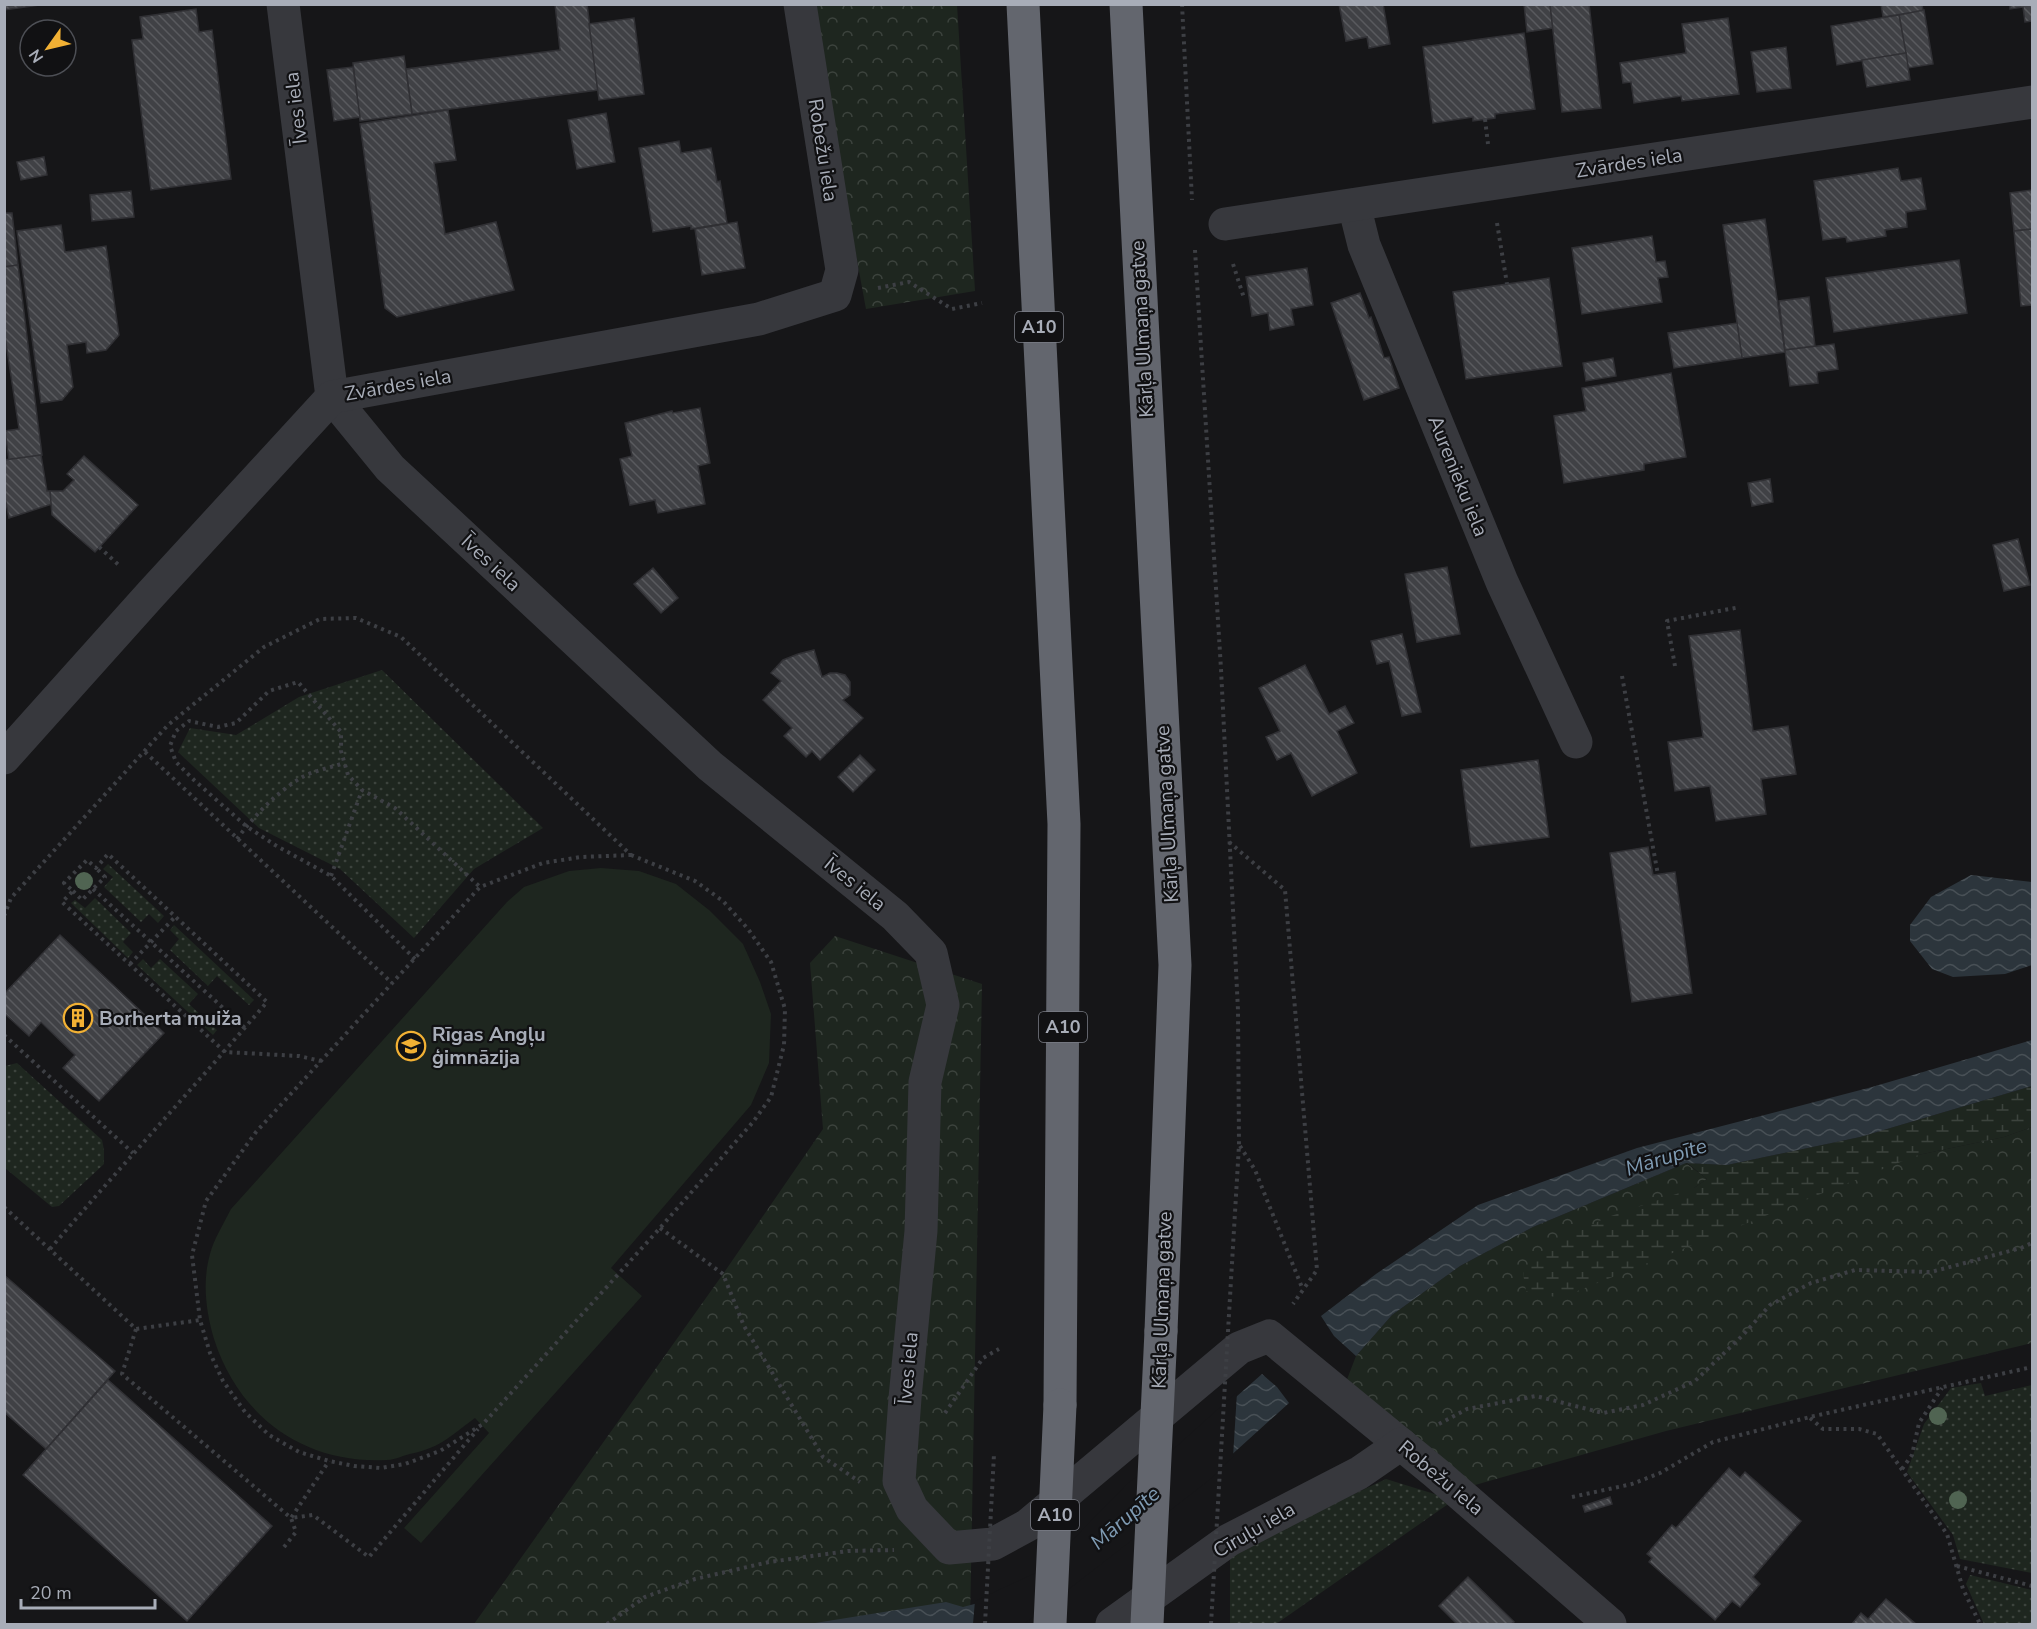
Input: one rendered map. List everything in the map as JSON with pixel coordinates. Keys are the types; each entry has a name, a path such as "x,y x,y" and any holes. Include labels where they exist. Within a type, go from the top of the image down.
{"highway":[{"name":"A10","path":"1023,4 1064,824 1060,1405 1050,1624"},
{"name":"Kārļa Ulmaņa gatve","path":"1126,4 1175,965 1147,1624"}],"street":[{"name":"Īves iela","path":"284,4 332,397 390,468 710,766 895,916 931,953 943,1005 925,1082 921,1231 899,1481 912,1509 949,1548"},
{"name":"Robežu iela","path":"800,4 842,270 834,295"},
{"name":"Zvārdes iela","path":"1225,224 2032,102"},
{"name":"Aurenieku iela","path":"1354,205 1364,245 1472,510 1502,582 1576,742"},
{"name":"Zvārdes iela","path":"4,758 332,397 759,319 834,295"},
{"name":"Robežu iela","path":"1269,1336 1401,1444 1610,1624"},
{"path":"949,1548 993,1544 1028,1525 1239,1348 1269,1336"},
{"name":"Cīruļu iela","path":"1112,1624 1229,1540 1359,1473 1401,1444"}],"path":[{"path":"1182,4 1192,206"},
{"path":"1194,241 1221,669 1238,1010 1239,1145 1211,1624"},
{"path":"834,295 909,282 952,309 982,303"},
{"path":"99,548 126,571"},
{"path":"1675,666 1667,621 1740,607"},
{"path":"4,916 11,898 168,725 264,647 320,619 356,618 402,637 631,855 695,881 723,901 748,929 771,962 785,1009 784,1045 771,1097 753,1122 483,1424 369,1557 313,1515 291,1518"},
{"path":"1622,676 1658,874"},
{"path":"415,959 331,876 246,826 194,780 176,762 170,747 176,730 189,721 218,727 236,723 269,692 298,682 341,732 341,751 348,775 362,790 395,808 480,887"},
{"path":"168,725 176,730"},
{"path":"145,752 392,983"},
{"path":"237,839 246,826 300,778 344,763"},
{"path":"331,876 362,790"},
{"path":"1229,841 1285,890 1317,1270 1304,1291 1269,1336"},
{"path":"50,1249 267,1002 108,854 96,868"},
{"path":"483,1424 440,1451 405,1464 381,1468 329,1461 299,1452 270,1435 245,1412 223,1381 210,1353 200,1320 192,1255 206,1201 256,1132 480,887 543,863 581,857 631,855"},
{"path":"87,860 105,877 93,888 82,900 64,883 87,860"},
{"path":"93,888 245,1028"},
{"path":"73,891 62,902 225,1052 298,1056 321,1062"},
{"path":"130,964 175,917"},
{"path":"4,1035 133,1153"},
{"path":"1239,1145 1255,1170 1304,1291"},
{"path":"4,1207 136,1329"},
{"path":"660,1228 723,1274 744,1326 823,1457 861,1483 899,1481"},
{"path":"1401,1444 1467,1409 1536,1396 1603,1413 1643,1405 1695,1381 1743,1335 1770,1305 1811,1283 1855,1270 1931,1272 2032,1243"},
{"path":"136,1329 200,1320"},
{"path":"136,1329 122,1374 291,1518 296,1532 284,1547"},
{"path":"983,1358 999,1349"},
{"path":"1572,1497 1632,1484 1660,1473 1713,1442 1810,1417 2032,1367"},
{"path":"1902,1469 1912,1455 1920,1424 1942,1387"},
{"path":"1810,1417 1823,1429 1859,1429 1878,1434 1947,1534 1963,1589 1980,1624"},
{"path":"985,1624 994,1454"},
{"path":"291,1518 329,1461"},
{"path":"607,1624 645,1597 695,1580 769,1562 848,1551 949,1548"},
{"path":"1956,1566 2032,1586"}],"green space":[{"path":"810,5 957,5 975,291 866,309"},
{"path":"382,670 543,828 474,869 414,938 340,869 259,828 178,752 190,728 236,735 299,697"},
{"path":"108,864 164,916 158,923 149,914 141,922 104,887 113,877 103,869"},
{"path":"601,868 639,871 676,884 709,910 743,944 771,1014 769,1063 751,1105 611,1268 642,1296 421,1543 404,1528 489,1433 475,1418 448,1439 436,1445 423,1451 386,1460 356,1459 328,1454 302,1444 279,1430 258,1413 240,1391 225,1367 214,1339 206,1297 206,1275 210,1254 231,1209 507,902 524,887 569,871"},
{"path":"95,898 131,933 123,942 133,952 128,958 71,903 75,900 85,908"},
{"path":"174,925 254,1000 249,1005 217,976 208,986 170,950 179,939 170,930"},
{"path":"835,936 982,984 970,1624 474,1624 723,1274 823,1129 810,963"},
{"path":"143,959 151,968 160,959 198,994 189,1004 217,1030 213,1035 137,965"},
{"path":"17,1063 102,1140 104,1164 59,1206 52,1207 5,1168 5,1066"},
{"path":"2032,1086 2032,1127 2004,1137 1918,1155 1560,1298 1526,1291 1523,1273 1540,1252 1605,1218 1694,1188 1707,1179 1687,1163 1727,1165 1860,1137"},
{"path":"2032,1127 2032,1343 1666,1431 1468,1487 1346,1382 1356,1356 1392,1315 1460,1266 1533,1227 1686,1163 1707,1179 1694,1188 1918,1155 2004,1137"},
{"path":"1981,1383 1985,1396 2032,1385 2032,1573 1960,1559 1953,1535 1907,1472 1924,1424 1951,1388"},
{"path":"1386,1479 1454,1500 1276,1624 1230,1624 1230,1552"},
{"path":"1970,1575 2032,1590 2032,1624 1984,1624 1966,1584"}],"water":[{"path":"1971,875 2032,882 2032,965 2005,974 1953,977 1932,969 1910,941 1910,925 1931,897"},
{"name":"Mārupīte","path":"2032,1040 2032,1086 1860,1137 1727,1165 1686,1163 1533,1227 1460,1266 1392,1315 1356,1356 1334,1336 1321,1316 1376,1274 1478,1205 1637,1148 1872,1087"},
{"name":"Mārupīte","path":"1262,1374 1277,1387 1289,1403 1206,1478 1019,1624 809,1624 946,1602 963,1607 982,1602 1030,1579"}],"pier":[{"path":"1237,1392 1233,1457 1208,1481 1024,1624 973,1624 975,1601 1044,1569 1128,1483 1168,1454"}],"building":[{"path":"4,4 47,4 4,10"},
{"path":"555,4 587,4 598,90 412,114 406,69 560,50"},
{"path":"1339,4 1383,4 1390,44 1369,48 1367,37 1346,41"},
{"path":"1524,4 1550,4 1553,28 1527,32"},
{"path":"1550,4 1589,4 1601,108 1562,112"},
{"path":"1881,4 1922,4 1923,11 1883,17"},
{"path":"2010,4 2032,4 2032,21 2025,22 2023,7 2010,9"},
{"path":"196,9 199,32 212,30 231,179 151,190 132,40 143,39 140,17"},
{"path":"1924,10 1933,64 1908,68 1899,15"},
{"path":"1899,15 1906,53 1837,65 1831,26"},
{"path":"634,18 644,94 599,100 589,24"},
{"path":"1728,18 1739,94 1682,101 1681,96 1634,103 1631,82 1623,83 1620,63 1686,53 1682,24"},
{"path":"1524,33 1535,109 1495,114 1495,118 1473,121 1473,117 1433,123 1423,47"},
{"path":"1786,47 1791,88 1757,92 1751,52"},
{"path":"1906,53 1910,80 1867,87 1862,60"},
{"path":"404,56 412,114 360,121 353,63"},
{"path":"353,67 360,117 334,121 327,70"},
{"path":"448,110 456,160 434,163 445,234 496,222 514,290 397,317 385,308 360,124"},
{"path":"606,113 615,162 577,169 568,120"},
{"path":"679,141 681,153 711,148 717,182 720,181 727,223 653,232 639,148"},
{"path":"44,157 47,175 21,180 17,162"},
{"path":"1898,168 1901,181 1921,178 1926,209 1906,212 1907,227 1885,230 1886,236 1847,242 1846,237 1823,240 1814,181"},
{"path":"2032,190 2032,229 2014,231 2010,193"},
{"path":"131,191 134,217 92,221 90,195"},
{"path":"4,213 12,213 18,265 4,267"},
{"path":"1765,219 1785,352 1742,358 1723,225"},
{"path":"737,222 745,268 702,275 695,229"},
{"path":"61,225 65,252 106,246 119,335 106,350 87,353 86,342 67,345 73,387 62,400 41,403 17,231"},
{"path":"2032,229 2032,305 2021,306 2014,231"},
{"path":"1652,236 1656,262 1665,261 1668,277 1658,278 1662,302 1582,314 1572,248"},
{"path":"1959,260 1967,313 1834,332 1826,278"},
{"path":"18,265 42,455 9,460 5,431 19,429 4,330 4,267"},
{"path":"1307,268 1313,305 1291,309 1294,325 1270,330 1268,313 1252,316 1246,277"},
{"path":"1549,278 1562,366 1466,379 1453,292"},
{"path":"1360,293 1369,318 1371,317 1384,358 1389,357 1399,388 1364,400 1331,303"},
{"path":"1809,297 1815,346 1785,350 1779,301"},
{"path":"1737,323 1742,358 1674,368 1668,333"},
{"path":"1834,344 1838,369 1817,372 1818,383 1790,386 1785,350"},
{"path":"1613,358 1616,376 1586,381 1583,363"},
{"path":"1671,373 1686,457 1644,464 1644,470 1564,483 1554,416 1586,411 1582,388"},
{"path":"700,408 710,463 698,466 705,504 658,513 655,500 630,505 620,459 632,456 625,423 672,411 673,413"},
{"path":"41,455 47,491 50,491 52,504 9,518 4,493 4,460"},
{"path":"84,456 138,505 95,552 52,515 50,491 63,491 74,480 67,474"},
{"path":"1770,479 1773,502 1752,506 1748,483"},
{"path":"2018,539 2030,585 2004,591 1993,545"},
{"path":"1447,567 1460,634 1417,642 1405,574"},
{"path":"653,568 678,598 661,613 634,584"},
{"path":"1740,630 1753,731 1788,726 1796,774 1761,779 1766,814 1716,821 1710,786 1675,791 1668,742 1703,737 1689,636"},
{"path":"1402,634 1421,712 1402,716 1389,661 1377,664 1371,641"},
{"path":"814,650 822,677 830,673 845,675 850,682 850,695 843,700 863,718 820,760 812,751 806,757 784,736 792,728 763,700 781,681 771,673 783,660"},
{"path":"1305,665 1329,714 1345,706 1354,723 1337,731 1357,773 1312,796 1291,753 1277,760 1266,737 1280,731 1259,688"},
{"path":"860,755 875,770 853,792 838,777"},
{"path":"1538,760 1549,837 1471,847 1461,770"},
{"path":"1648,847 1653,875 1675,872 1692,993 1632,1002 1610,853"},
{"name":"Borherta muiža","path":"60,935 164,1033 99,1101 63,1068 75,1055 41,1022 29,1036 4,1013 4,994"},
{"path":"4,1275 115,1371 46,1449 4,1412"},
{"path":"108,1380 272,1526 187,1621 23,1475"},
{"path":"1729,1468 1740,1478 1745,1472 1801,1521 1753,1577 1760,1584 1740,1607 1732,1601 1715,1620 1649,1562 1652,1558 1647,1554 1672,1525 1676,1528"},
{"path":"1610,1497 1612,1504 1585,1512 1583,1506"},
{"path":"1468,1577 1514,1622 1511,1624 1457,1624 1439,1606"},
{"path":"1886,1599 1916,1624 1852,1624 1861,1613 1868,1619"}],"place":[{"name":"Borherta muiža","path":"78,1018"},
{"name":"Rīgas Angļu ģimnāzija","path":"411,1046"}]}
